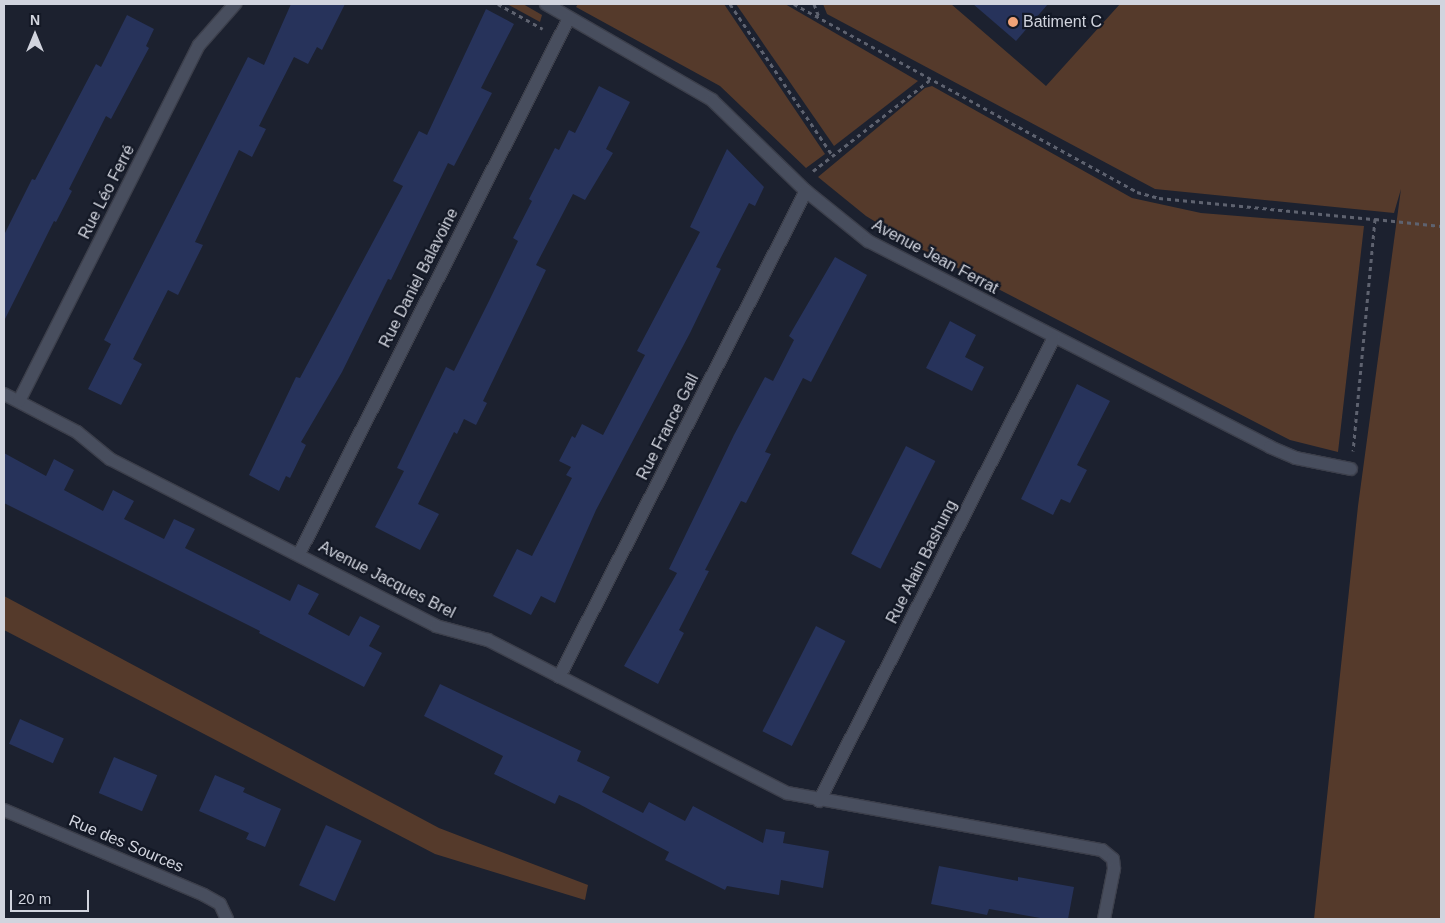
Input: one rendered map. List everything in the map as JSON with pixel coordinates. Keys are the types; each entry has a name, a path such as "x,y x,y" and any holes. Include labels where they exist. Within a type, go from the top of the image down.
{"street":[{"name":"Rue Léo Ferré","path":"19,401 200,45 235,4"},
{"name":"Avenue Jean Ferrat","path":"546,4 712,100 806,191 868,241 1054,338 1270,447 1304,460 1351,469"},
{"name":"Rue Daniel Balavoine","path":"299,554 568,18"},
{"name":"Rue France Gall","path":"559,677 806,191"},
{"name":"Rue Alain Bashung","path":"819,801 1054,338"},
{"name":"Avenue Jacques Brel","path":"4,394 77,432 110,459 299,554 436,626 488,640 787,793 819,801 1102,850 1113,859 1114,869 1104,919"},
{"name":"Rue des Sources","path":"5,812 204,895 220,904 227,919"}],"path":[{"path":"498,4 558,37"},
{"path":"730,4 833,156"},
{"path":"794,4 1143,194 1441,226"},
{"path":"814,4 820,18"},
{"path":"806,191 811,173 931,79"},
{"path":"1351,469 1375,219"}],"shaded area":[{"path":"507,4 523,4 542,15 540,22"},
{"path":"578,4 724,4 825,154 806,168 720,86 576,7"},
{"path":"736,4 785,4 918,81 834,146"},
{"path":"823,4 951,4 1046,86 1120,4 1441,4 1441,919 1314,919 1358,506 1401,189 1394,213 1155,189 827,14"},
{"path":"932,86 1132,198 1201,213 1364,226 1338,452 1290,440 917,247 866,216 818,177 925,88"},
{"path":"4,596 439,828 588,885 585,900 435,854 4,630"}],"building":[{"path":"291,4 345,4 322,50 317,47 308,64 294,57 259,126 266,129 252,157 239,150 195,242 203,245 178,295 168,290 133,359 142,364 121,405 88,389 111,344 104,340 248,57 264,65"},
{"name":"Batiment C","path":"973,4 1048,4 1016,41"},
{"path":"486,9 514,24 481,88 492,93 454,166 448,163 391,280 388,279 342,372 301,442 306,445 290,478 286,476 279,491 249,475 296,377 300,378 403,186 393,181 419,131 427,135"},
{"path":"127,15 154,29 146,46 149,48 111,119 106,116 69,189 72,191 56,222 54,221 4,321 4,235 32,179 35,180 96,64 101,67"},
{"path":"599,86 630,102 606,149 613,153 585,200 573,194 536,265 546,270 483,401 487,403 476,425 464,419 457,434 454,432 418,504 439,514 420,550 375,527 404,471 397,468 446,367 454,371 489,301 518,241 513,238 532,201 529,199 555,148 559,150 569,130 575,133"},
{"path":"727,149 764,187 755,206 749,203 716,267 721,269 690,333 596,510 555,603 541,596 531,615 493,596 517,549 532,556 572,478 566,475 571,467 559,461 572,436 575,438 582,424 603,435 645,355 637,351 700,232 690,227"},
{"path":"835,257 867,275 811,382 803,378 765,452 771,454 746,503 741,501 705,570 709,571 679,630 684,633 658,684 624,666 677,573 669,569 734,435 765,377 773,381 794,340 789,336"},
{"path":"950,321 976,335 965,357 984,367 972,391 926,368"},
{"path":"1077,384 1110,401 1077,465 1087,470 1070,503 1061,499 1053,515 1021,499"},
{"path":"906,446 935,461 880,569 851,554"},
{"path":"4,453 46,476 54,459 74,470 64,490 103,511 113,490 134,501 124,519 164,539 174,519 195,529 185,548 290,601 298,584 319,594 308,614 349,636 360,616 380,626 369,646 382,653 364,687 259,633 260,631 4,503"},
{"path":"816,626 845,641 792,746 762,731"},
{"path":"440,684 581,751 577,761 610,777 602,792 643,813 649,802 685,821 693,806 763,843 766,829 785,832 783,843 829,851 823,888 781,880 779,895 727,886 725,890 665,860 669,852 579,804 559,795 555,804 494,774 503,756 424,716"},
{"path":"20,719 64,739 53,763 9,744"},
{"path":"114,757 157,775 142,811 99,793"},
{"path":"215,775 245,788 243,792 281,809 265,847 246,839 249,833 199,811"},
{"path":"326,825 362,841 335,901 299,885"},
{"path":"939,866 1018,881 1018,877 1074,887 1068,919 1046,919 989,909 987,915 931,904"}],"place":[{"name":"Batiment C","path":"1013,22"}]}
